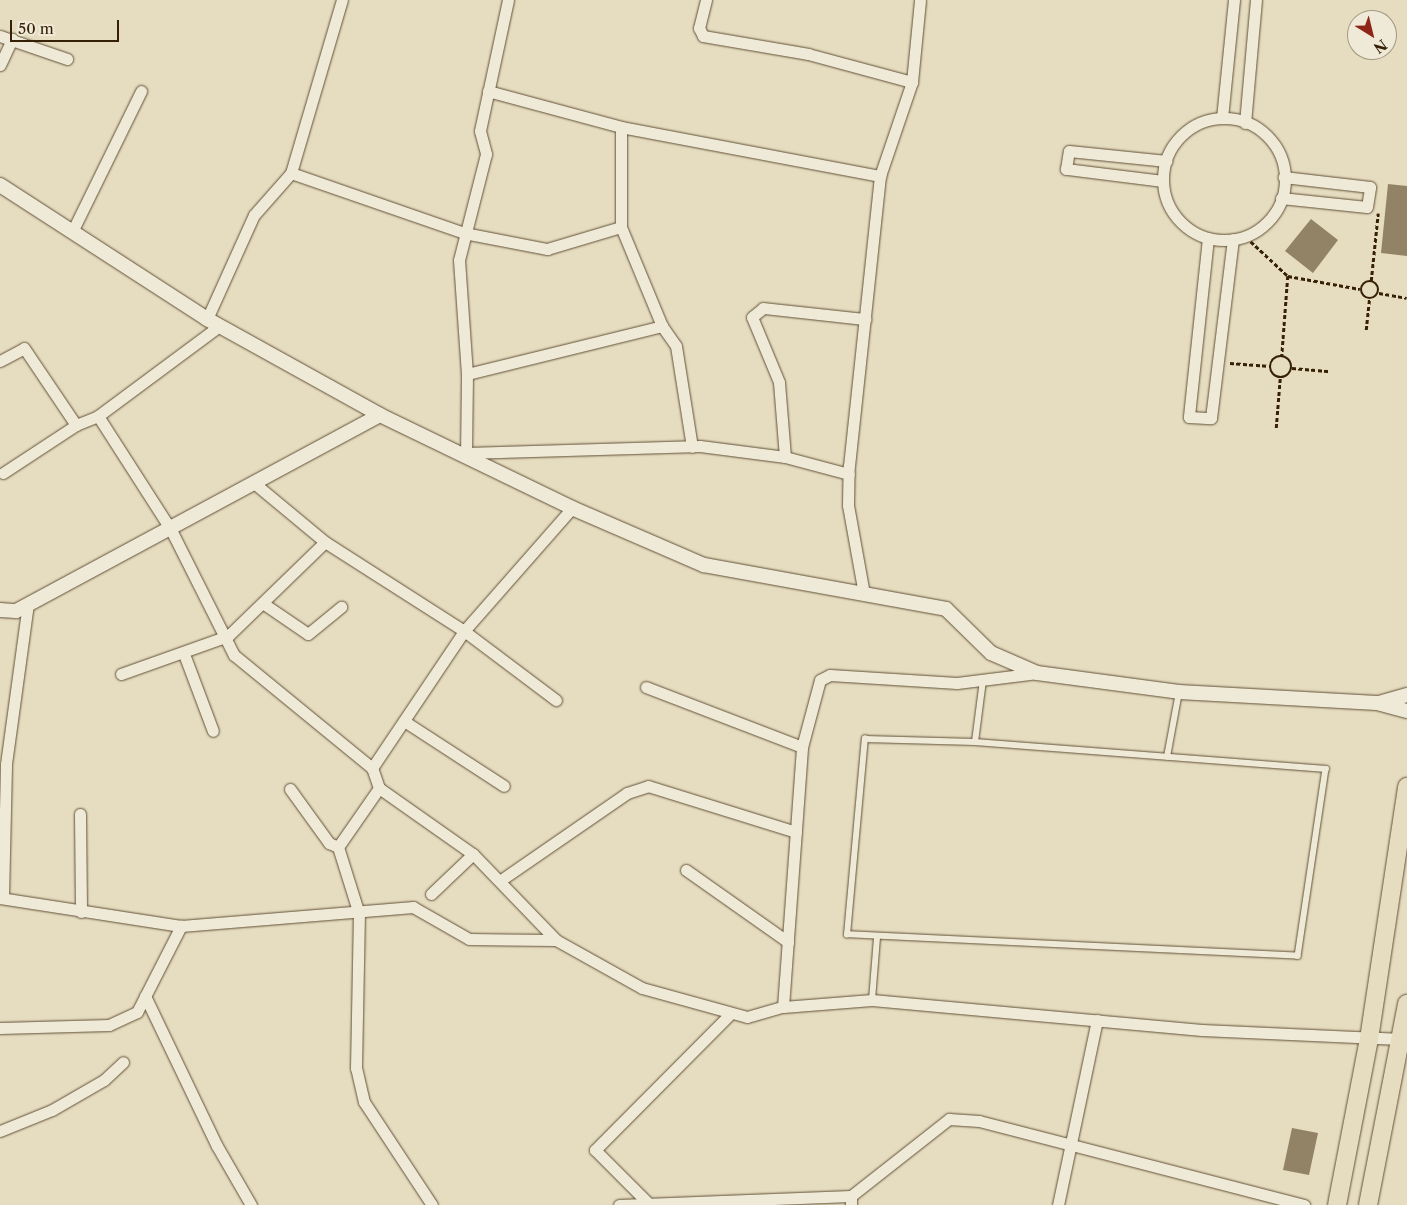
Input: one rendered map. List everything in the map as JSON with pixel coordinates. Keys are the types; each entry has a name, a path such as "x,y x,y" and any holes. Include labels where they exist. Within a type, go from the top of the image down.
{"main road":[{"path":"1337,1205 1368,1039 1407,788"},
{"path":"1368,1205 1402,1039 1407,1004"}],"street":[{"path":"207,319 254,216 291,173 342,0"},
{"path":"466,453 466,374 459,260 464,233 486,154 480,131 508,0"},
{"path":"706,0 699,28 703,36 808,54 912,82"},
{"path":"864,594 848,505 849,474 880,176 912,82 920,0"},
{"path":"1222,118 1234,0"},
{"path":"1246,123 1256,0"},
{"path":"0,36 67,59"},
{"path":"0,65 12,39"},
{"path":"72,232 141,91"},
{"path":"488,91 621,127 880,176"},
{"path":"1222,118 1246,123 1269,138 1278,153 1284,177 1281,198 1270,218 1239,237 1208,238 1178,220 1169,206 1163,181 1166,161 1190,129 1222,118"},
{"path":"621,127 621,227 662,326 676,346 692,447"},
{"path":"1163,181 1066,169 1069,151 1166,161"},
{"path":"291,173 464,233 547,249 621,227"},
{"path":"1281,198 1367,207 1370,187 1284,177"},
{"path":"0,185 219,326 380,415 466,453 572,508 704,566 946,609 991,653 1038,673"},
{"path":"1208,238 1189,417 1211,418 1218,362 1239,237"},
{"path":"784,457 779,382 752,317 763,308 865,319"},
{"path":"3,472 76,424 98,416 219,326"},
{"path":"466,374 662,326"},
{"path":"0,362 24,348 76,424"},
{"path":"0,610 16,611 380,415"},
{"path":"98,416 170,528 228,636 234,655 254,674 372,768 379,788 472,854 501,880 556,940 642,988 747,1017 783,1007 872,1000 1097,1020 1368,1039 1402,1039"},
{"path":"466,453 692,447 784,457 849,474"},
{"path":"254,483 325,542 464,630 556,700"},
{"path":"372,768 464,630 572,508"},
{"path":"121,674 184,654 228,636 264,604 325,542"},
{"path":"28,604 6,764 1,898 81,912 181,926 359,914 413,906 469,939 556,940"},
{"path":"264,604 308,634 341,607"},
{"path":"184,654 213,731"},
{"path":"783,1007 802,747 816,689 830,675 957,683 1038,673 1179,692 1377,704 1407,711"},
{"path":"646,687 802,747"},
{"path":"1377,704 1407,695"},
{"path":"404,721 504,786"},
{"path":"501,880 627,793 648,786 796,832"},
{"path":"338,847 379,788"},
{"path":"290,789 329,843 338,847 359,914 356,1068 364,1102 432,1205"},
{"path":"80,814 81,912"},
{"path":"431,894 472,854"},
{"path":"686,870 788,942"},
{"path":"0,1028 108,1025 137,1012 181,926"},
{"path":"145,996 216,1146 251,1205"},
{"path":"648,1203 595,1150 731,1013"},
{"path":"1058,1205 1097,1020"},
{"path":"0,1131 52,1110 104,1080 123,1062"},
{"path":"619,1205 851,1200 949,1119 979,1121 1071,1148 1304,1205"}],"lane":[{"path":"975,742 983,680"},
{"path":"1168,757 1179,692"},
{"path":"864,738 975,742 1168,757 1326,769 1298,956 877,938 847,935 864,738"},
{"path":"872,1000 877,938"}],"path":[{"path":"1367,207 1379,208 1371,281 1378,293"},
{"path":"1239,237 1288,276 1360,289 1369,299 1366,330"},
{"path":"1288,276 1282,356 1292,368"},
{"path":"1360,289 1371,281"},
{"path":"1369,299 1378,293 1407,298"},
{"path":"1218,362 1270,366 1282,356"},
{"path":"1270,366 1280,378 1276,428"},
{"path":"1280,378 1292,368 1330,371"}],"building":[{"path":"1388,184 1407,186 1407,256 1381,253"},
{"path":"1311,219 1338,240 1313,273 1285,251"},
{"path":"1292,1128 1318,1133 1309,1175 1283,1170"}]}
